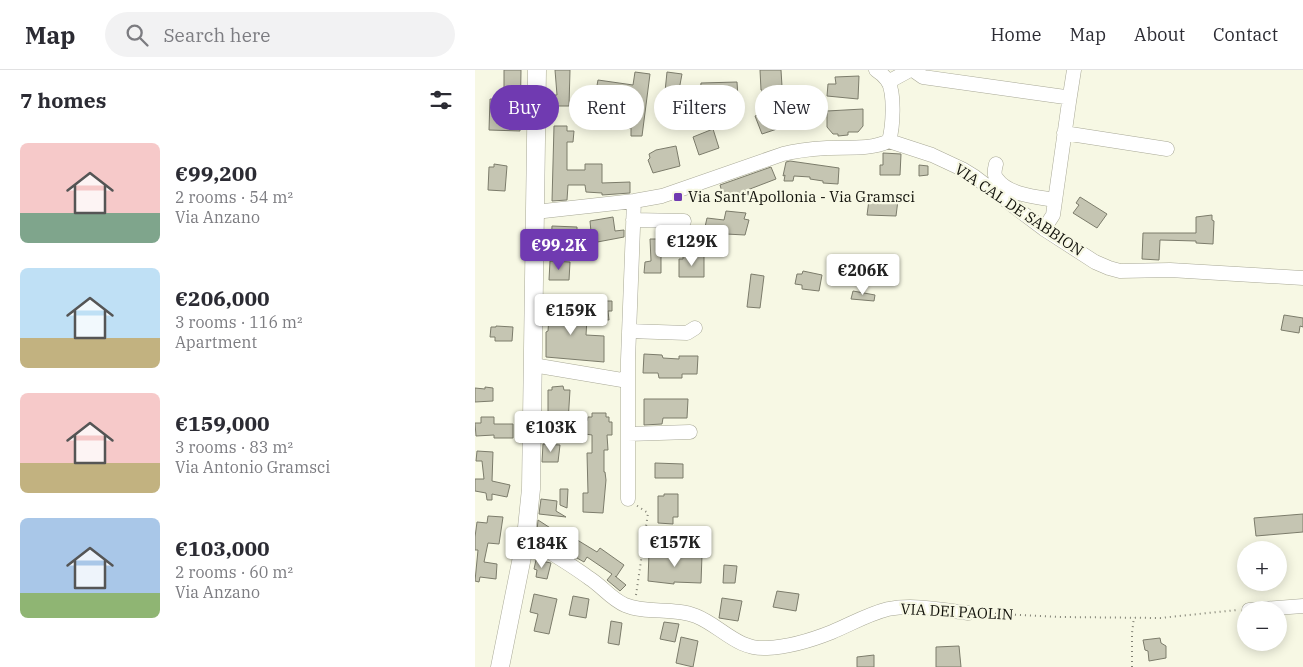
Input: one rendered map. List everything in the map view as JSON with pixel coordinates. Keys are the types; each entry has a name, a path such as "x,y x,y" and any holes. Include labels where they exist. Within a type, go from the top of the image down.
{"main road":[{"path":"500,667 526,537 531,489 537,70"}],"street":[{"path":"535,212 634,202 680,191 783,154 801,150 881,145 889,140 892,133 892,102 888,82 877,70"},
{"path":"888,82 911,70 923,76 1065,97 1069,102"},
{"path":"1044,229 1053,215 1074,70"},
{"path":"1064,133 1167,149"},
{"name":"VIA CAL DE SABBION","path":"889,140 932,155 962,169 1044,229 1095,262 1120,271 1170,270 1303,278"},
{"path":"996,164 995,174 997,179 1015,193 1055,200"},
{"path":"628,499 628,375 634,202"},
{"path":"633,220 684,221"},
{"path":"629,331 687,333 695,328"},
{"path":"533,365 622,380 628,375"},
{"path":"628,434 690,432"},
{"name":"VIA DEI PAOLIN","path":"526,537 587,576 617,601 634,608 670,610 696,616 745,646 764,648 805,641 832,632 868,615 890,609 909,608 967,612"},
{"path":"1287,607 1303,606"}],"path":[{"path":"628,499 648,513 634,608"},
{"name":"VIA DEI PAOLIN","path":"967,612 1061,617 1160,618 1237,611"},
{"path":"1132,667 1134,617"}],"building":[{"path":"504,70 521,70 521,85 504,85"},
{"path":"555,70 570,70 569,106 559,106 559,85 556,85"},
{"path":"760,70 781,70 782,85 761,85"},
{"path":"635,72 650,74 644,120 644,85 633,85"},
{"path":"667,72 682,74 680,85 666,85"},
{"path":"859,76 858,99 828,96 828,84 836,84 835,77"},
{"path":"598,80 633,85 597,85"},
{"path":"737,82 737,85 701,85 701,83"},
{"path":"490,99 490,130 520,130 520,131 489,130"},
{"path":"863,109 863,126 858,132 848,132 848,135 838,136 838,134 833,134 828,128 828,111"},
{"path":"559,126 567,126 567,131 574,131 573,142 567,142 567,170 585,170 585,164 602,164 602,183 630,182 630,193 602,195 602,193 586,192 585,185 568,185 567,200 552,201 554,130 559,130"},
{"path":"631,130 643,130 642,136 631,136"},
{"path":"713,130 719,148 699,155 693,137"},
{"path":"760,130 774,130 762,134"},
{"path":"676,146 680,166 653,173 648,160 650,158 649,154 656,150"},
{"path":"883,153 901,154 900,175 880,175 880,165 883,165"},
{"path":"786,162 839,168 838,184 823,183 823,181 810,179 810,177 794,176 793,181 784,181 785,175 783,176"},
{"path":"494,164 507,166 505,191 488,190 489,167 494,167"},
{"path":"919,165 928,166 928,175 919,176"},
{"path":"771,167 776,179 724,199 720,185"},
{"path":"1080,197 1107,214 1097,228 1073,213 1079,205 1076,203"},
{"path":"869,200 898,200 896,216 867,215"},
{"path":"726,211 746,213 744,219 749,220 745,235 726,234 724,239 703,236 707,218 724,220"},
{"path":"1212,215 1212,220 1214,221 1213,244 1196,243 1196,241 1160,240 1159,260 1142,259 1143,233 1196,233 1196,217"},
{"path":"613,217 615,231 624,230 624,237 592,243 590,221"},
{"path":"552,226 577,227 577,248 567,248 567,245 551,246"},
{"path":"650,239 666,239 666,251 661,251 661,273 644,273 645,262 651,261"},
{"path":"683,256 704,256 704,277 679,277 679,259 683,259"},
{"path":"550,261 570,262 569,280 549,280"},
{"path":"803,271 822,275 819,291 802,289 802,285 795,284 797,274 802,274"},
{"path":"751,274 764,276 760,308 747,307"},
{"path":"853,291 875,295 874,301 851,299"},
{"path":"547,299 569,299 568,318 587,319 586,335 604,336 604,362 546,357 546,332 548,331 549,317 547,317"},
{"path":"588,301 612,301 612,311 608,311 609,320 587,320"},
{"path":"1284,315 1303,318 1303,327 1300,326 1299,333 1281,330"},
{"path":"491,327 513,327 512,341 495,341 495,337 490,337"},
{"path":"644,354 662,355 663,358 679,359 679,356 698,356 697,374 682,374 682,378 659,378 658,373 643,373"},
{"path":"563,386 564,390 570,390 568,422 548,423 548,390 552,390 552,387"},
{"path":"485,387 493,388 493,401 475,402 475,388 485,389"},
{"path":"644,399 688,399 687,418 663,418 662,424 644,425"},
{"path":"592,413 606,413 606,417 609,417 609,422 612,422 612,435 607,435 608,450 604,450 606,480 603,513 583,512 583,493 588,493 587,453 592,453 592,435 585,434 585,420 587,421 588,417 592,417"},
{"path":"481,417 494,417 494,424 513,424 513,438 494,438 494,435 476,436 475,423 481,423"},
{"path":"543,444 560,445 558,462 542,462"},
{"path":"477,451 493,452 492,481 510,485 507,497 492,494 492,500 487,500 486,493 475,491 475,479 484,479 482,461 476,461"},
{"path":"655,463 683,464 683,478 655,478"},
{"path":"560,489 568,489 567,508 560,505"},
{"path":"664,494 678,494 678,517 673,517 673,524 658,523 658,496 664,496"},
{"path":"541,499 557,501 556,511 566,517 539,514"},
{"path":"1303,514 1303,532 1256,536 1254,518"},
{"path":"488,516 503,517 499,544 488,543 484,562 497,564 496,579 480,577 479,582 475,581 478,550 475,550 477,522 487,523"},
{"path":"538,520 572,542 574,538 597,552 600,548 624,565 616,577 626,585 620,591 607,580 612,574 587,557 584,562 556,546 537,531"},
{"path":"649,552 702,555 701,583 674,582 674,584 648,581"},
{"path":"536,560 551,563 547,579 536,577 537,570 534,569"},
{"path":"724,565 737,566 735,583 723,583"},
{"path":"777,591 799,594 796,611 773,607"},
{"path":"534,594 557,599 549,634 534,631 538,614 530,612"},
{"path":"573,596 589,599 586,618 569,615"},
{"path":"722,598 742,601 738,621 719,618"},
{"path":"611,621 622,623 619,645 608,643"},
{"path":"664,622 679,624 675,642 660,639"},
{"path":"681,637 698,641 693,667 676,663"},
{"path":"1160,638 1161,643 1166,646 1166,658 1149,661 1148,651 1145,650 1143,640"},
{"path":"959,646 961,667 936,667 936,647"},
{"path":"874,655 874,667 857,667 857,657"}],"place":[{"name":"Via Sant'Apollonia - Via Gramsci","path":"678,197"}]}
